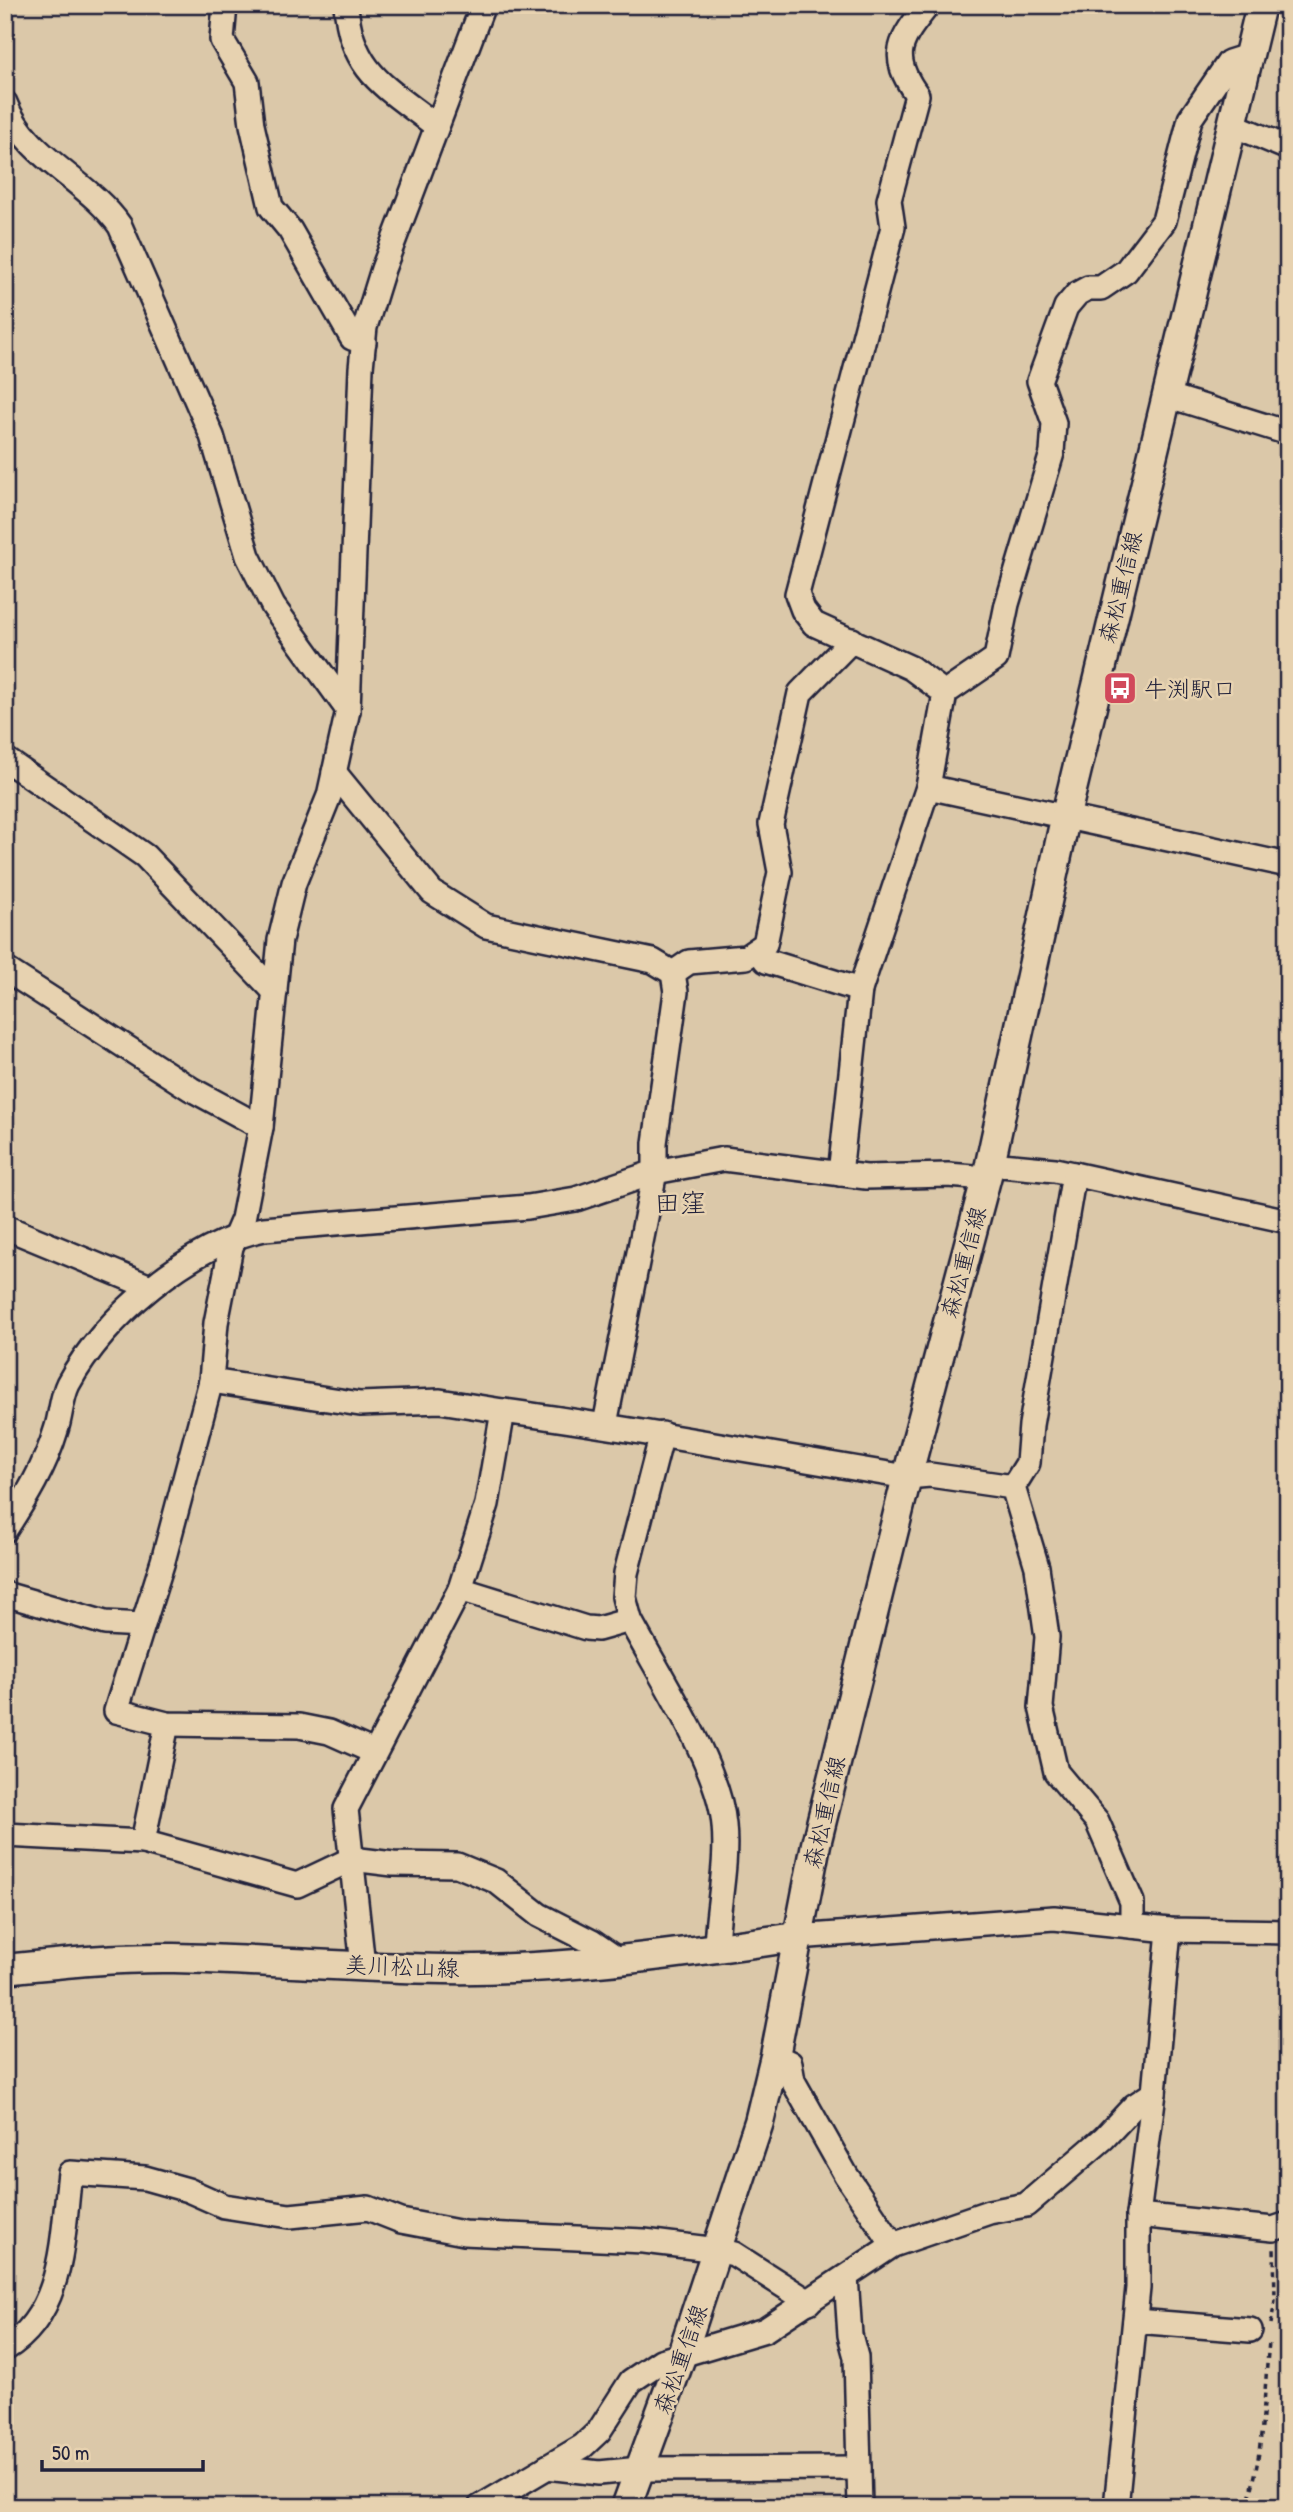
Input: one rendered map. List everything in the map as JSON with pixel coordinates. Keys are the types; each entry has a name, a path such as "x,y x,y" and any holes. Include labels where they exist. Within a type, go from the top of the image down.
{"main road":[{"name":"森松重信線","path":"626,2507 718,2250 759,2122 775,2056 816,1844 906,1477 988,1171 1065,819 1231,124 1248,56 1265,10"},
{"name":"美川松山線","path":"5,1969 88,1960 173,1958 445,1969 620,1961 797,1937"}],"street":[{"path":"225,5 222,40 247,82 252,125 271,207 290,230 352,338 364,342"},
{"path":"346,5 348,31 370,74 436,126"},
{"path":"374,1752 329,1732 299,1726 167,1724 116,1711 163,1561 211,1381 216,1323 236,1235 243,1219 261,1127 281,940 294,883 329,796 348,710 364,342 383,269 483,5"},
{"path":"928,5 903,36 899,54 901,71 917,95 889,200 893,227 797,594 803,610 814,624 911,668 945,693"},
{"path":"840,1174 860,990 928,787 945,693 996,658 1007,604 1052,453 1054,423 1039,381 1066,307 1077,294 1088,288 1101,288 1126,271 1164,221 1190,119 1229,62 1248,56"},
{"path":"5,103 29,143 106,206 120,226 212,436 248,556 273,606 348,710"},
{"path":"1231,124 1288,148"},
{"path":"1166,396 1285,432"},
{"path":"673,973 689,962 746,957 759,951 765,944 780,872 771,824 800,693 852,640"},
{"path":"5,759 145,856 275,992"},
{"path":"334,772 432,892 486,926 653,961 673,973"},
{"path":"928,787 1065,819 1288,865"},
{"path":"759,951 766,961 860,990"},
{"path":"5,969 191,1089 261,1127"},
{"path":"605,1424 654,1172 655,1143 676,992 673,973"},
{"path":"5,1530 43,1466 66,1387 77,1369 150,1287 202,1252 236,1235 264,1229 528,1207 576,1199 654,1172 724,1159 866,1177 988,1171 1073,1174 1288,1221"},
{"path":"1073,1174 1031,1425 1028,1463 1013,1487 1037,1567 1047,1637 1041,1707 1056,1772 1097,1821 1132,1902 1132,1926"},
{"path":"5,1227 150,1287"},
{"path":"211,1381 360,1404 440,1401 605,1424 906,1477 930,1475 1013,1487"},
{"path":"363,1966 346,1809 460,1589 487,1504 503,1411"},
{"path":"662,1434 626,1573 624,1597 630,1620 715,1784 724,1825 723,1878 716,1948"},
{"path":"460,1589 586,1628 598,1629 630,1620"},
{"path":"5,1594 105,1623 142,1625"},
{"path":"143,1842 167,1724"},
{"path":"5,1835 143,1842 297,1885 352,1859 393,1864 457,1865 496,1881 539,1915 592,1942 620,1961"},
{"path":"797,1937 1054,1917 1169,1930 1288,1932"},
{"path":"1116,2507 1135,2321 1138,2216 1154,2093 1169,1930"},
{"path":"775,2056 790,2063 793,2081 846,2175 893,2245"},
{"path":"481,2507 583,2446 599,2431 631,2381 661,2361 765,2330 893,2245 989,2212 1026,2206 1104,2138 1135,2106 1154,2093"},
{"path":"5,2349 34,2326 54,2285 70,2173 145,2178 188,2190 224,2206 290,2216 368,2208 401,2221 464,2233 644,2241 718,2250 734,2254 809,2302"},
{"path":"1138,2216 1280,2226"},
{"path":"846,2277 850,2335 856,2357 860,2507"},
{"path":"1135,2321 1250,2330"},
{"path":"547,2467 599,2473 640,2469 859,2468"}],"path":[{"path":"1246,2507 1256,2456 1275,2300 1280,2226"}],"place":[{"name":"牛渕駅口","path":"1120,688"}],"district":[{"name":"田窪","path":"680,1202"}]}
